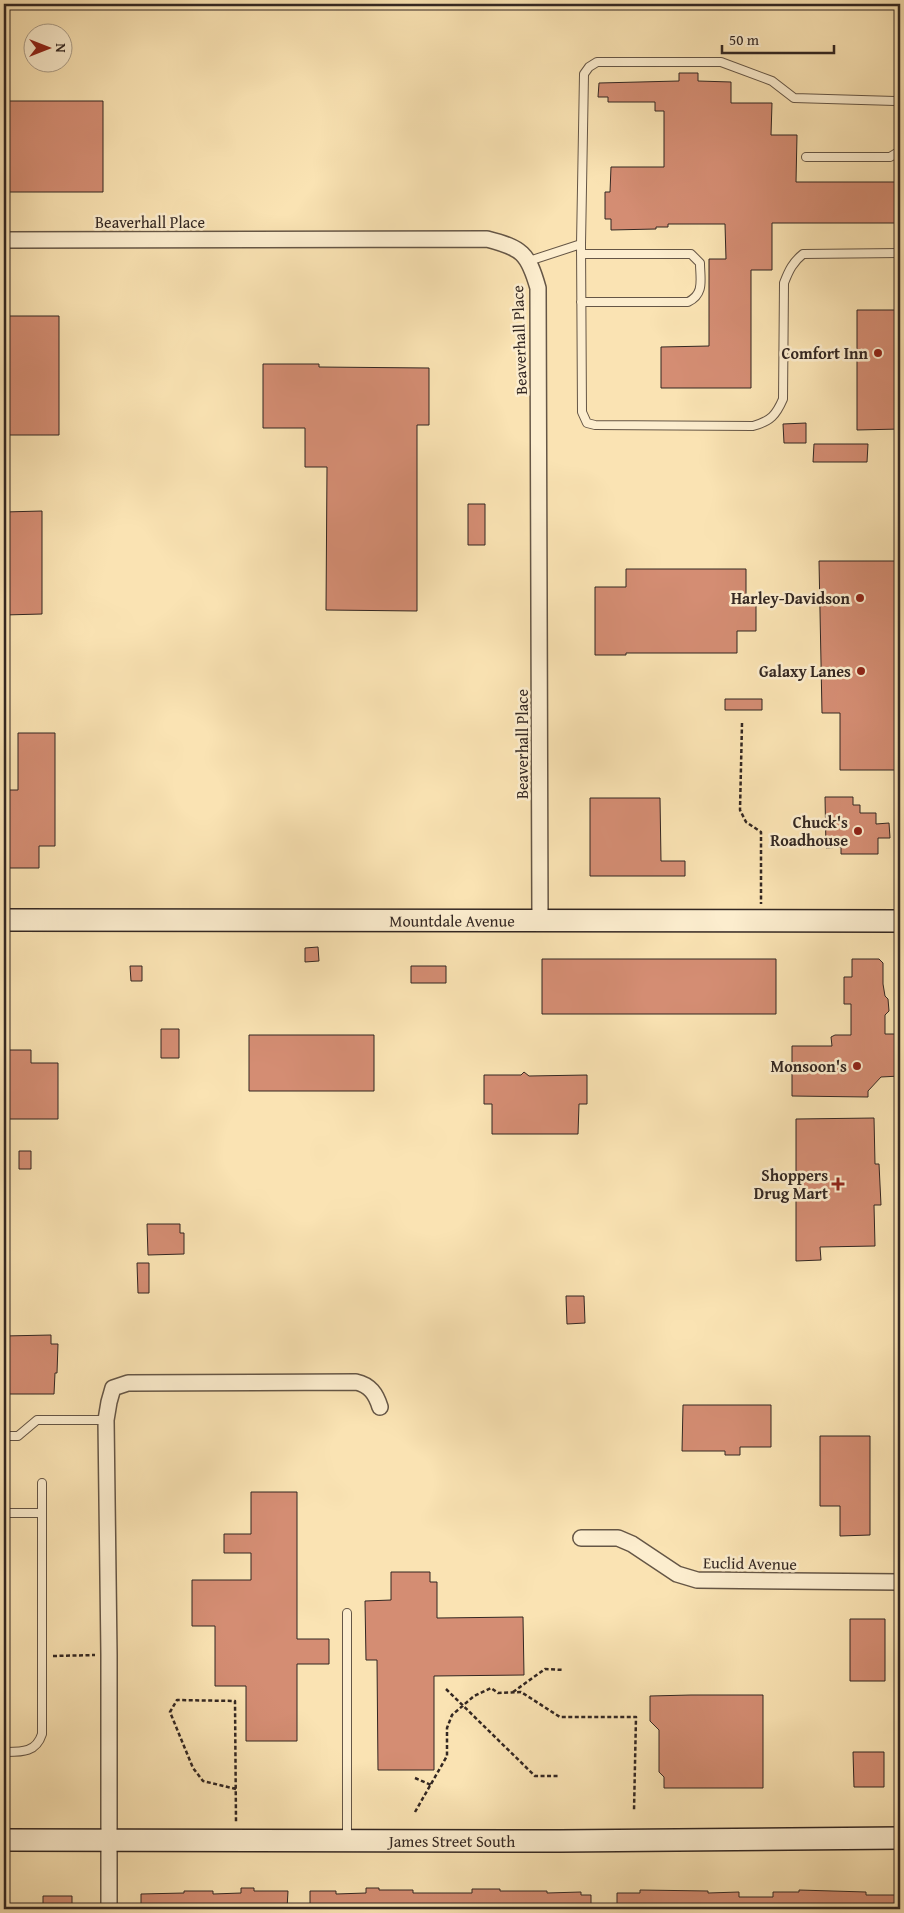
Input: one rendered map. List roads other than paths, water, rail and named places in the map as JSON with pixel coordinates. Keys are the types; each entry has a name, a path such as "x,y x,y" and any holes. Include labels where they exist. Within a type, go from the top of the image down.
{"street":[{"name":"Beaverhall Place","path":"4,240 487,239 508,244 529,261 538,288 540,920"},
{"name":"Mountdale Avenue","path":"4,920 900,921"},
{"path":"109,1909 109,1655 106,1420 113,1388 128,1383 356,1382 364,1384 372,1391 380,1407"},
{"name":"Euclid Avenue","path":"581,1538 618,1538 632,1544 677,1574 697,1580 900,1582"},
{"name":"James Street South","path":"4,1840 347,1842 900,1838"}],"lane":[{"path":"900,103 895,101 794,98 772,82 720,62 597,62 589,67 584,74 581,244 582,412 587,423 595,425 753,426 766,422 777,412 784,399 784,283 795,260 803,254 900,253"},
{"path":"806,157 890,157 900,151"},
{"path":"529,261 581,244"},
{"path":"581,254 691,254 700,263 700,290 696,298 688,302 581,302"},
{"path":"4,1436 18,1436 37,1420 106,1420"},
{"path":"4,1752 31,1750 40,1740 44,1722 42,1483"},
{"path":"4,1513 42,1513"},
{"path":"347,1613 347,1842"}],"place":[{"name":"Comfort Inn","path":"878,353"},
{"name":"Harley-Davidson","path":"860,598"},
{"name":"Galaxy Lanes","path":"861,671"},
{"name":"Chuck's Roadhouse","path":"858,831"},
{"name":"Monsoon's","path":"857,1066"},
{"name":"Shoppers Drug Mart","path":"838,1184"}]}
